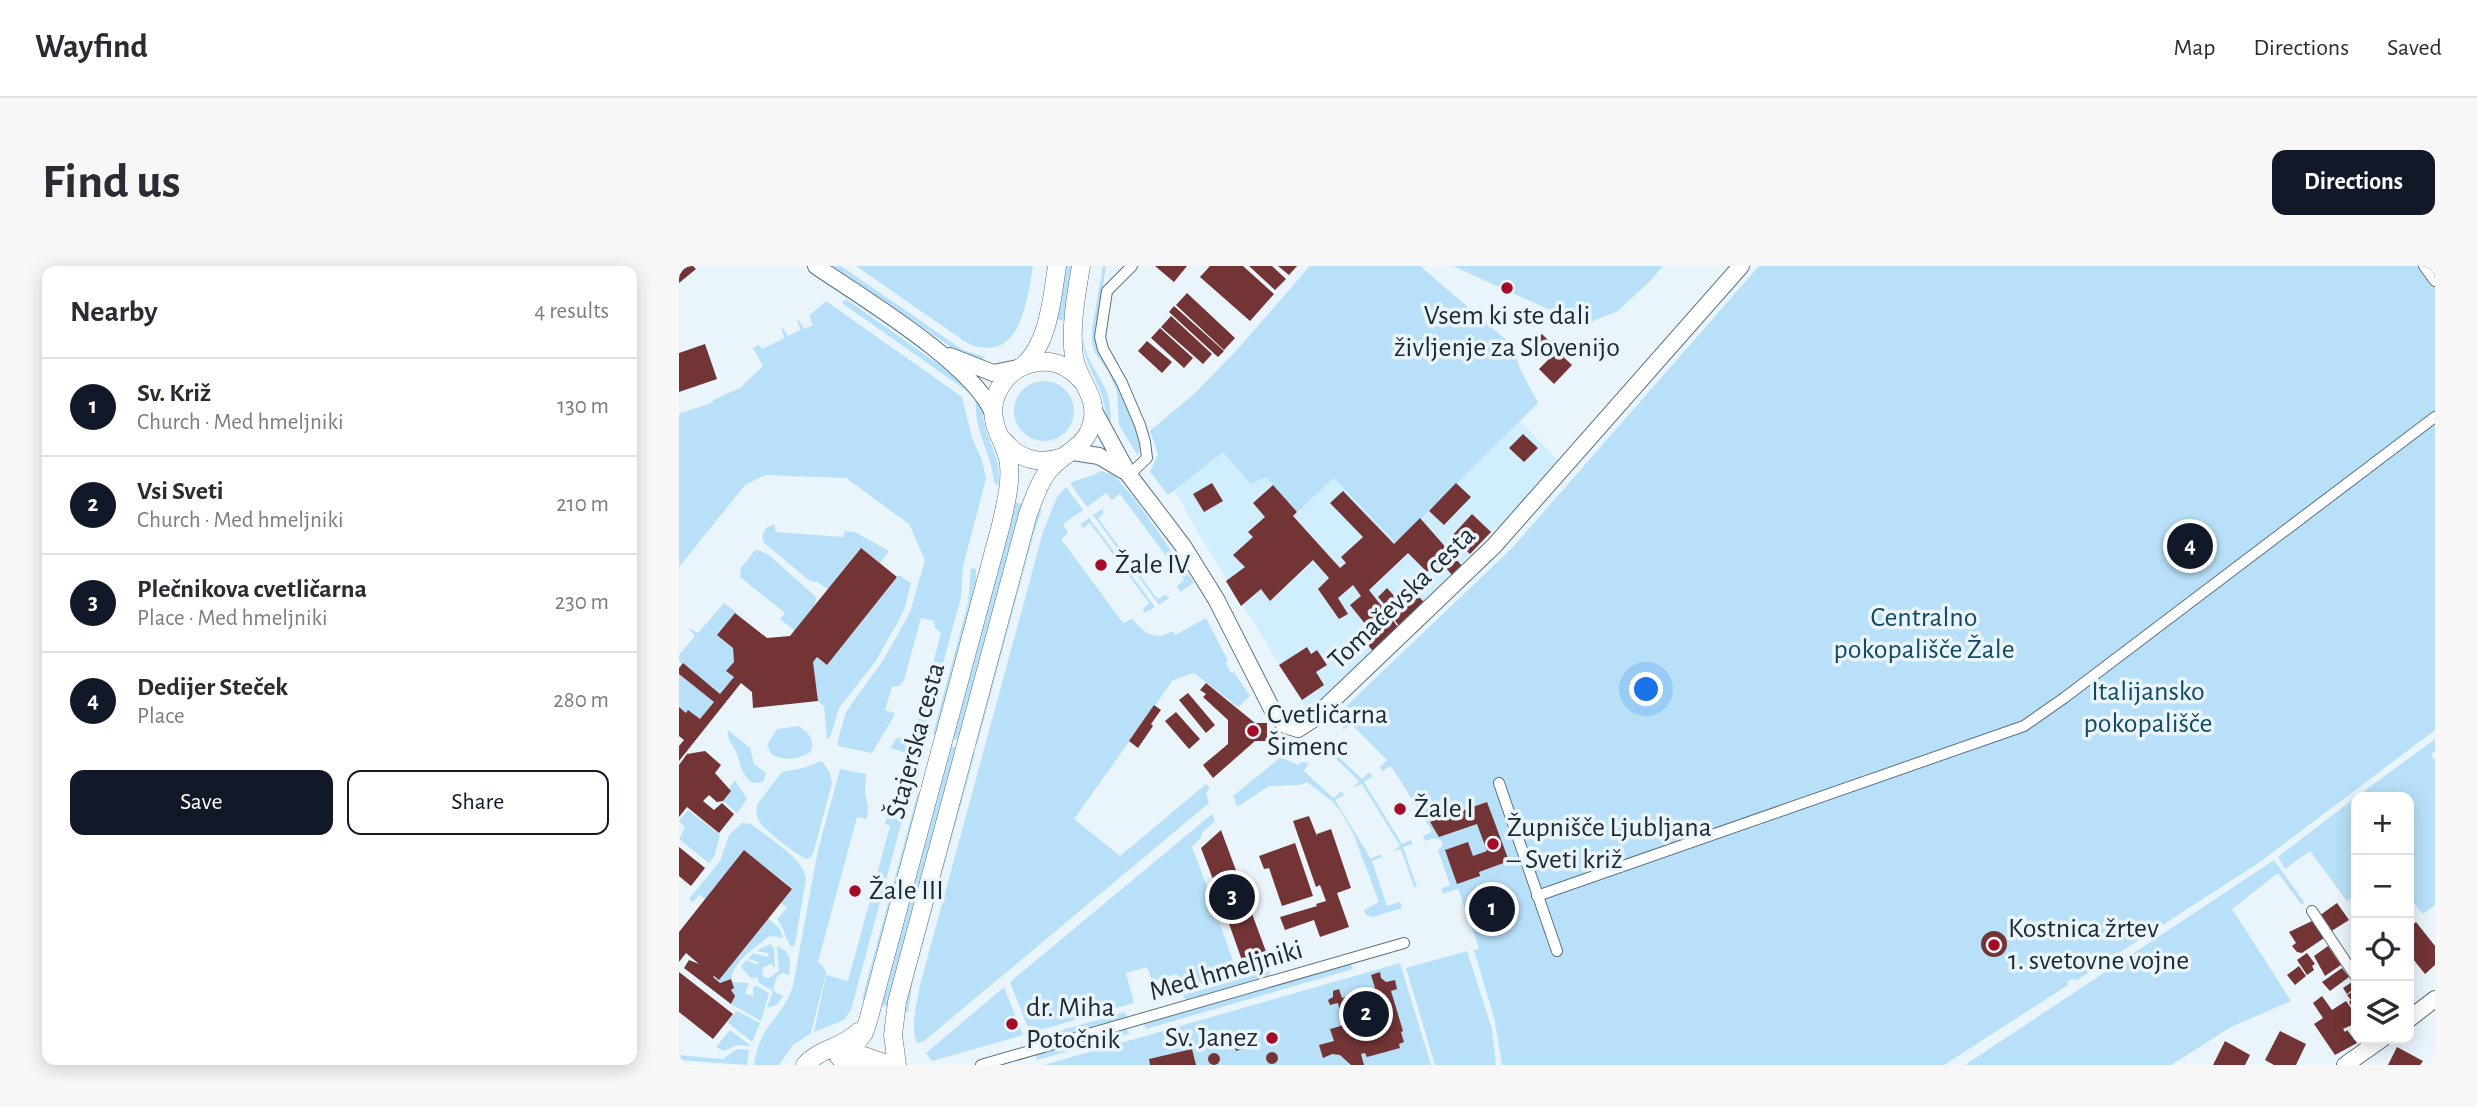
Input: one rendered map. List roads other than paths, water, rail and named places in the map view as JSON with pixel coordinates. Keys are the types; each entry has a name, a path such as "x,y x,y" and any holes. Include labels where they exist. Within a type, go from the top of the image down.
{"main road":[{"path":"994,416 998,389 1008,376 1032,357 1045,326 1057,266"},
{"path":"1080,266 1074,316 1075,362 1091,395 1093,409"},
{"path":"1021,367 1042,362 1056,363 1069,368 1082,380"},
{"name":"Štajerska cesta","path":"897,1065 893,1035 897,1002 1021,540 1040,484 1048,471 1084,440 1090,431 1093,409"},
{"name":"Štajerska cesta","path":"847,1055 864,1033 868,1021 1001,525 1009,469 994,416"},
{"path":"1000,436 1012,450 1025,458 1040,461 1068,454"},
{"path":"805,1065 821,1051 847,1042 868,1021"},
{"path":"822,1065 847,1055 864,1056 889,1065"}],"street":[{"path":"816,266 938,351 982,393 994,416"},
{"path":"1129,475 1145,461 1147,453 1131,403 1101,343 1101,325 1107,291 1132,266"},
{"name":"Tomačevska cesta","path":"1093,409 1129,475 1178,539 1205,580 1274,713 1290,728 1303,727 1494,546 1741,266"},
{"path":"2424,266 2435,281"},
{"path":"938,351 993,373 1021,367"},
{"path":"1537,895 2024,726 2435,417"},
{"name":"Tomačevska cesta","path":"1068,454 1104,458 1129,475"},
{"path":"1499,783 1557,951"},
{"path":"2312,911 2351,970"},
{"name":"Med hmeljniki","path":"981,1065 1404,943"},
{"path":"2414,1015 2435,999"},
{"path":"2346,1065 2375,1044"}],"place":[{"name":"Vsem ki ste dali življenje za Slovenijo","path":"1507,288"},
{"name":"Dedijer Steček","path":"2190,546"},
{"name":"Žale IV","path":"1101,565"},
{"name":"Cvetličarna Šimenc","path":"1253,731"},
{"name":"Žale I","path":"1400,809"},
{"name":"Župnišče Ljubljana – Sveti križ","path":"1493,844"},
{"name":"Žale III","path":"855,891"},
{"name":"Plečnikova cvetličarna","path":"1232,897"},
{"name":"Sv. Križ","path":"1492,909"},
{"name":"Kostnica žrtev 1. svetovne vojne","path":"1994,945"},
{"name":"Vsi Sveti","path":"1366,1014"},
{"name":"dr. Miha Potočnik","path":"1012,1024"},
{"name":"Sv. Janez","path":"1272,1038"}],"park label":[{"name":"Centralno pokopališče Žale","path":"1924,634"},
{"name":"Italijansko pokopališče","path":"2148,708"}]}
